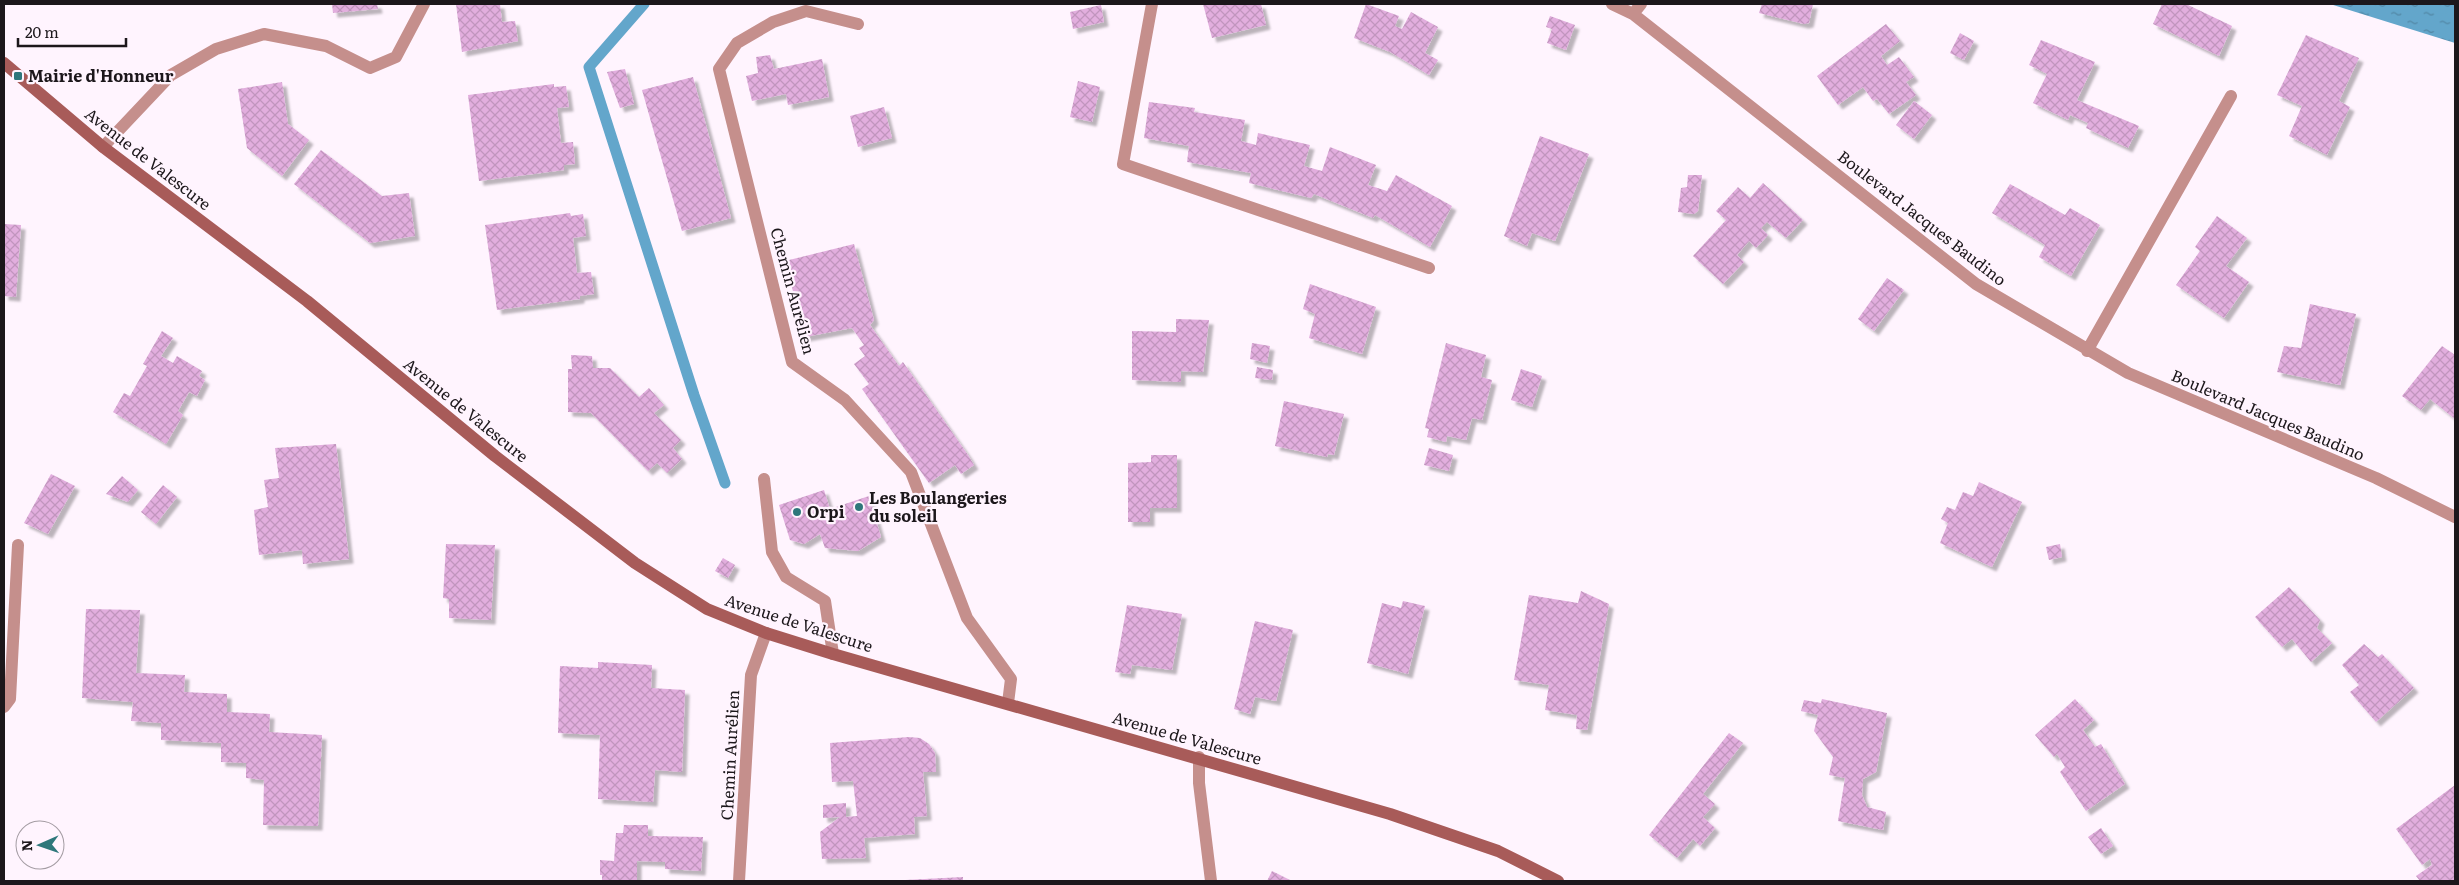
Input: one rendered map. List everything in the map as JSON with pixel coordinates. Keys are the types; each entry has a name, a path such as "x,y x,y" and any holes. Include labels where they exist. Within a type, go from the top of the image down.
{"main road":[{"name":"Avenue de Valescure","path":"4,63 103,147 307,301 495,456 635,563 707,609 766,633 833,654 1008,702 1390,814 1498,851 1558,881"}],"street":[{"path":"103,147 170,75 216,48 264,34 326,46 370,68 396,57 424,4"},
{"path":"1152,4 1123,164 1429,268"},
{"name":"Boulevard Jacques Baudino","path":"1612,4 1632,14 1976,284 2087,351 2128,373 2376,478 2455,517"},
{"path":"1632,14 1641,4"},
{"name":"Chemin Aurélien","path":"858,24 806,10 773,22 736,43 719,69 792,362 845,400 911,472 967,618 1011,679 1008,702"},
{"path":"2087,351 2231,96"},
{"path":"764,479 772,552 786,577 826,601 833,654"},
{"path":"4,707 10,699 18,545"},
{"name":"Chemin Aurélien","path":"739,881 751,675 766,633"},
{"path":"1199,757 1199,783 1211,881"}],"water":[{"path":"2330,4 2455,4 2455,43"}],"building":[{"path":"332,4 377,4 378,9 333,13"},
{"path":"456,4 500,4 502,22 515,21 518,41 462,52"},
{"path":"1203,4 1261,4 1266,25 1212,38"},
{"path":"1366,4 1399,16 1395,26 1402,29 1411,12 1438,27 1425,53 1438,60 1429,75 1390,52 1354,38"},
{"path":"1762,4 1813,4 1809,23 1804,24 1759,13"},
{"path":"2162,4 2186,4 2232,26 2219,56 2153,24"},
{"path":"1101,5 1104,22 1073,29 1070,12"},
{"path":"1550,16 1575,25 1566,50 1547,43 1552,29 1546,27"},
{"path":"1886,24 1900,41 1881,56 1887,65 1899,57 1914,77 1906,82 1916,95 1889,114 1877,99 1873,101 1863,87 1838,105 1817,76"},
{"path":"1960,33 1974,41 1964,60 1950,53"},
{"path":"2306,35 2359,58 2339,101 2350,107 2327,155 2289,136 2302,106 2277,95"},
{"path":"2041,40 2095,62 2077,100 2139,126 2128,148 2086,128 2088,123 2070,115 2068,120 2033,103 2047,74 2029,65"},
{"path":"770,55 774,69 822,59 829,97 788,105 786,94 752,101 746,76 758,73 756,57"},
{"path":"625,69 634,104 620,108 607,72"},
{"path":"693,77 731,218 682,231 642,90"},
{"path":"1078,81 1100,87 1092,122 1070,117"},
{"path":"282,82 288,124 309,140 282,176 247,148 238,89"},
{"path":"554,84 554,87 566,86 569,107 557,108 561,143 573,142 575,164 564,165 564,170 479,181 468,95"},
{"path":"1914,101 1932,115 1914,139 1896,125"},
{"path":"1149,102 1195,108 1194,112 1245,120 1241,141 1256,145 1258,133 1310,145 1304,166 1322,171 1330,147 1376,165 1368,185 1387,191 1396,175 1452,206 1430,247 1375,215 1373,218 1314,194 1311,198 1249,183 1251,173 1187,162 1189,146 1144,138"},
{"path":"884,107 892,138 858,147 850,116"},
{"path":"1540,136 1589,154 1555,241 1532,233 1527,246 1504,236"},
{"path":"321,150 382,196 409,193 415,236 370,243 294,184"},
{"path":"1688,175 1702,175 1698,211 1694,214 1678,212 1681,188 1687,187"},
{"path":"1763,183 1803,220 1786,238 1767,222 1761,228 1768,235 1756,248 1749,241 1737,255 1744,262 1723,284 1693,256 1726,220 1716,211 1738,187 1750,198"},
{"path":"2010,184 2065,215 2070,208 2100,225 2071,276 2039,257 2045,245 1992,213"},
{"path":"570,213 571,216 583,214 586,236 573,238 577,273 591,272 594,294 580,296 580,299 497,310 485,225"},
{"path":"2217,216 2247,238 2226,266 2249,282 2224,318 2176,285 2200,251 2195,247"},
{"path":"4,224 21,225 16,297 4,296"},
{"path":"854,244 874,320 870,325 899,366 903,362 968,455 974,465 961,474 955,465 929,483 862,389 869,384 854,364 865,356 859,348 864,345 852,328 805,337 785,261"},
{"path":"1887,278 1904,290 1874,331 1858,319"},
{"path":"1310,284 1376,307 1362,354 1309,338 1315,314 1303,309"},
{"path":"2310,304 2356,314 2340,385 2277,372 2284,346 2301,348"},
{"path":"1176,319 1209,320 1203,372 1181,371 1181,382 1132,380 1132,331 1176,332"},
{"path":"162,331 173,338 161,356 173,363 177,356 202,371 199,376 205,380 197,396 189,392 178,411 183,415 166,444 113,412 124,393 130,396 147,366 143,364"},
{"path":"1252,343 1270,346 1267,363 1250,359"},
{"path":"1446,343 1486,355 1481,377 1492,380 1482,420 1472,418 1466,440 1447,436 1446,442 1427,437 1429,429 1425,428"},
{"path":"2442,346 2455,355 2455,419 2430,399 2421,410 2402,396"},
{"path":"571,355 592,356 593,368 610,368 639,397 649,388 664,405 654,413 681,440 673,448 682,459 667,473 657,463 648,471 591,413 568,412 568,369 572,369"},
{"path":"1257,367 1273,370 1272,380 1255,378"},
{"path":"1521,369 1542,376 1532,407 1511,400"},
{"path":"1284,401 1344,414 1334,455 1328,454 1327,457 1275,446"},
{"path":"336,444 349,559 303,564 302,550 259,555 254,510 268,507 264,480 279,478 275,448"},
{"path":"1429,448 1453,455 1449,471 1424,465"},
{"path":"1151,455 1177,455 1177,508 1150,508 1150,522 1128,522 1128,463 1151,462"},
{"path":"51,474 75,486 48,534 24,523"},
{"path":"122,476 138,490 128,502 106,494"},
{"path":"1979,482 2022,502 1992,567 1940,543 1948,523 1941,519 1947,507 1955,510 1963,492 1973,496"},
{"path":"163,485 177,497 156,524 141,512"},
{"path":"824,490 830,509 869,496 881,537 858,551 825,548 820,534 804,544 790,540 779,505"},
{"path":"446,544 495,545 491,620 449,618 449,599 443,598"},
{"path":"2060,544 2062,557 2049,560 2046,547"},
{"path":"723,558 735,565 728,578 715,571"},
{"path":"2289,587 2320,620 2317,628 2332,643 2311,662 2292,639 2282,647 2255,617"},
{"path":"1581,591 1609,604 1587,730 1576,729 1577,715 1545,710 1549,685 1514,680 1529,595 1578,603"},
{"path":"1403,601 1425,606 1408,674 1367,663 1382,603 1401,608"},
{"path":"1127,605 1182,614 1172,670 1132,665 1130,674 1115,672"},
{"path":"86,609 140,610 136,673 185,675 184,692 227,694 227,712 270,714 269,732 322,735 318,826 263,825 264,780 246,778 246,763 221,762 221,743 161,740 161,723 131,721 133,702 82,698"},
{"path":"1255,621 1293,630 1276,701 1255,697 1250,714 1234,709"},
{"path":"2364,644 2378,657 2382,654 2414,688 2376,722 2350,692 2359,685 2342,665"},
{"path":"598,662 652,665 651,688 685,690 682,772 655,770 653,802 598,799 600,735 558,733 560,666 598,668"},
{"path":"1822,699 1887,713 1876,772 1863,779 1862,795 1867,807 1886,812 1883,830 1838,821 1845,778 1829,775 1833,757 1814,731 1818,715 1801,711 1804,700 1821,703"},
{"path":"2075,699 2094,720 2083,730 2095,747 2101,744 2125,784 2086,811 2060,772 2065,767 2057,754 2054,757 2035,735"},
{"path":"1729,733 1743,743 1703,794 1715,804 1703,817 1715,828 1700,846 1693,839 1677,858 1649,835"},
{"path":"909,737 920,738 929,744 935,753 936,772 923,772 927,816 914,817 915,834 864,838 866,858 822,859 820,832 840,817 823,818 823,805 846,803 846,817 857,816 853,781 832,782 830,743"},
{"path":"2455,785 2455,881 2420,881 2416,876 2432,865 2430,859 2422,865 2396,829"},
{"path":"624,825 648,825 648,836 703,837 701,871 665,869 665,862 637,861 637,881 602,881 600,860 614,861 616,833 623,833"},
{"path":"2101,828 2113,846 2101,854 2088,837"},
{"path":"1272,871 1292,881 1267,881"},
{"path":"963,877 963,881 905,881 905,880"}],"waterway":[{"path":"644,4 589,67 694,395 725,483"}],"place":[{"name":"Mairie d'Honneur","path":"18,76"},
{"name":"Les Boulangeries du soleil","path":"859,507"},
{"name":"Orpi","path":"797,512"}]}
